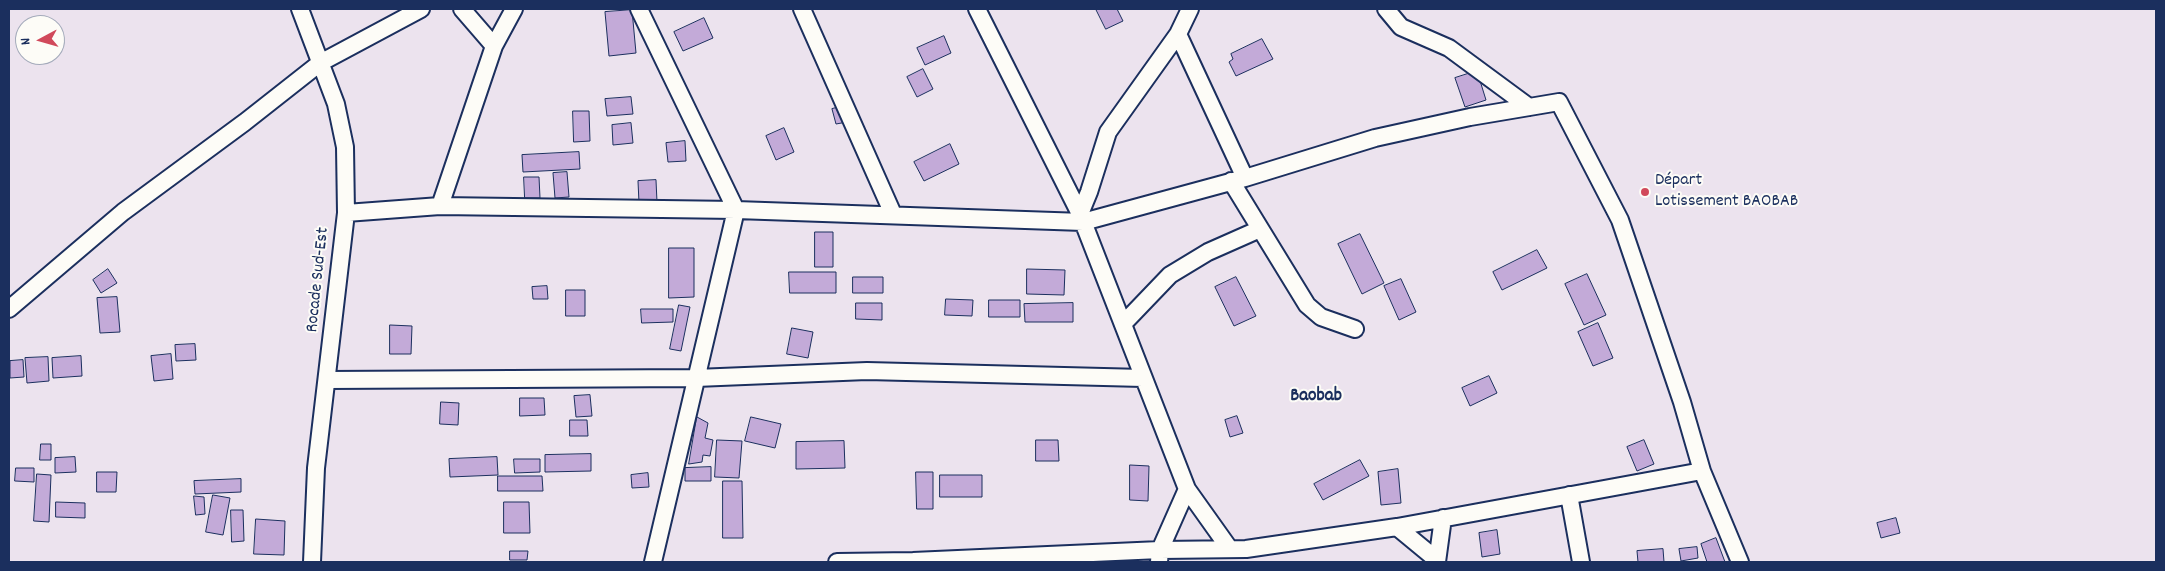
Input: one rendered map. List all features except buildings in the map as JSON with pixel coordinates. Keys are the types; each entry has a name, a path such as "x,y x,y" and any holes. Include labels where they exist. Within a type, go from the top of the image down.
{"street":[{"name":"Rocade Sud-Est","path":"300,9 336,104 345,147 346,213 316,468 312,562"},
{"path":"9,309 123,212 245,122 320,62 420,9"},
{"path":"462,9 494,46"},
{"path":"440,206 494,46 514,9"},
{"path":"639,9 736,210 653,562"},
{"path":"802,9 893,214"},
{"path":"977,9 1081,218 1187,489 1241,553"},
{"path":"1081,218 1108,132 1178,34 1190,9"},
{"path":"1386,9 1401,27 1449,48 1529,107"},
{"path":"1178,34 1260,230 1306,305 1321,317 1355,329"},
{"path":"346,213 440,206 736,210 1081,218 1238,179 1376,138 1454,120 1559,102 1620,220 1682,402 1702,471 1740,562"},
{"path":"1123,324 1170,275 1208,252 1260,230"},
{"path":"327,380 696,378 867,371 1143,378"},
{"path":"837,562 1241,553 1397,527 1702,471"},
{"path":"1160,556 1187,489"},
{"path":"1569,495 1580,562"},
{"path":"1437,561 1443,518"},
{"path":"1397,527 1437,561"}],"place":[{"name":"Départ Lotissement BAOBAB","path":"1645,192"}],"district":[{"name":"Baobab","path":"1316,397"}]}
